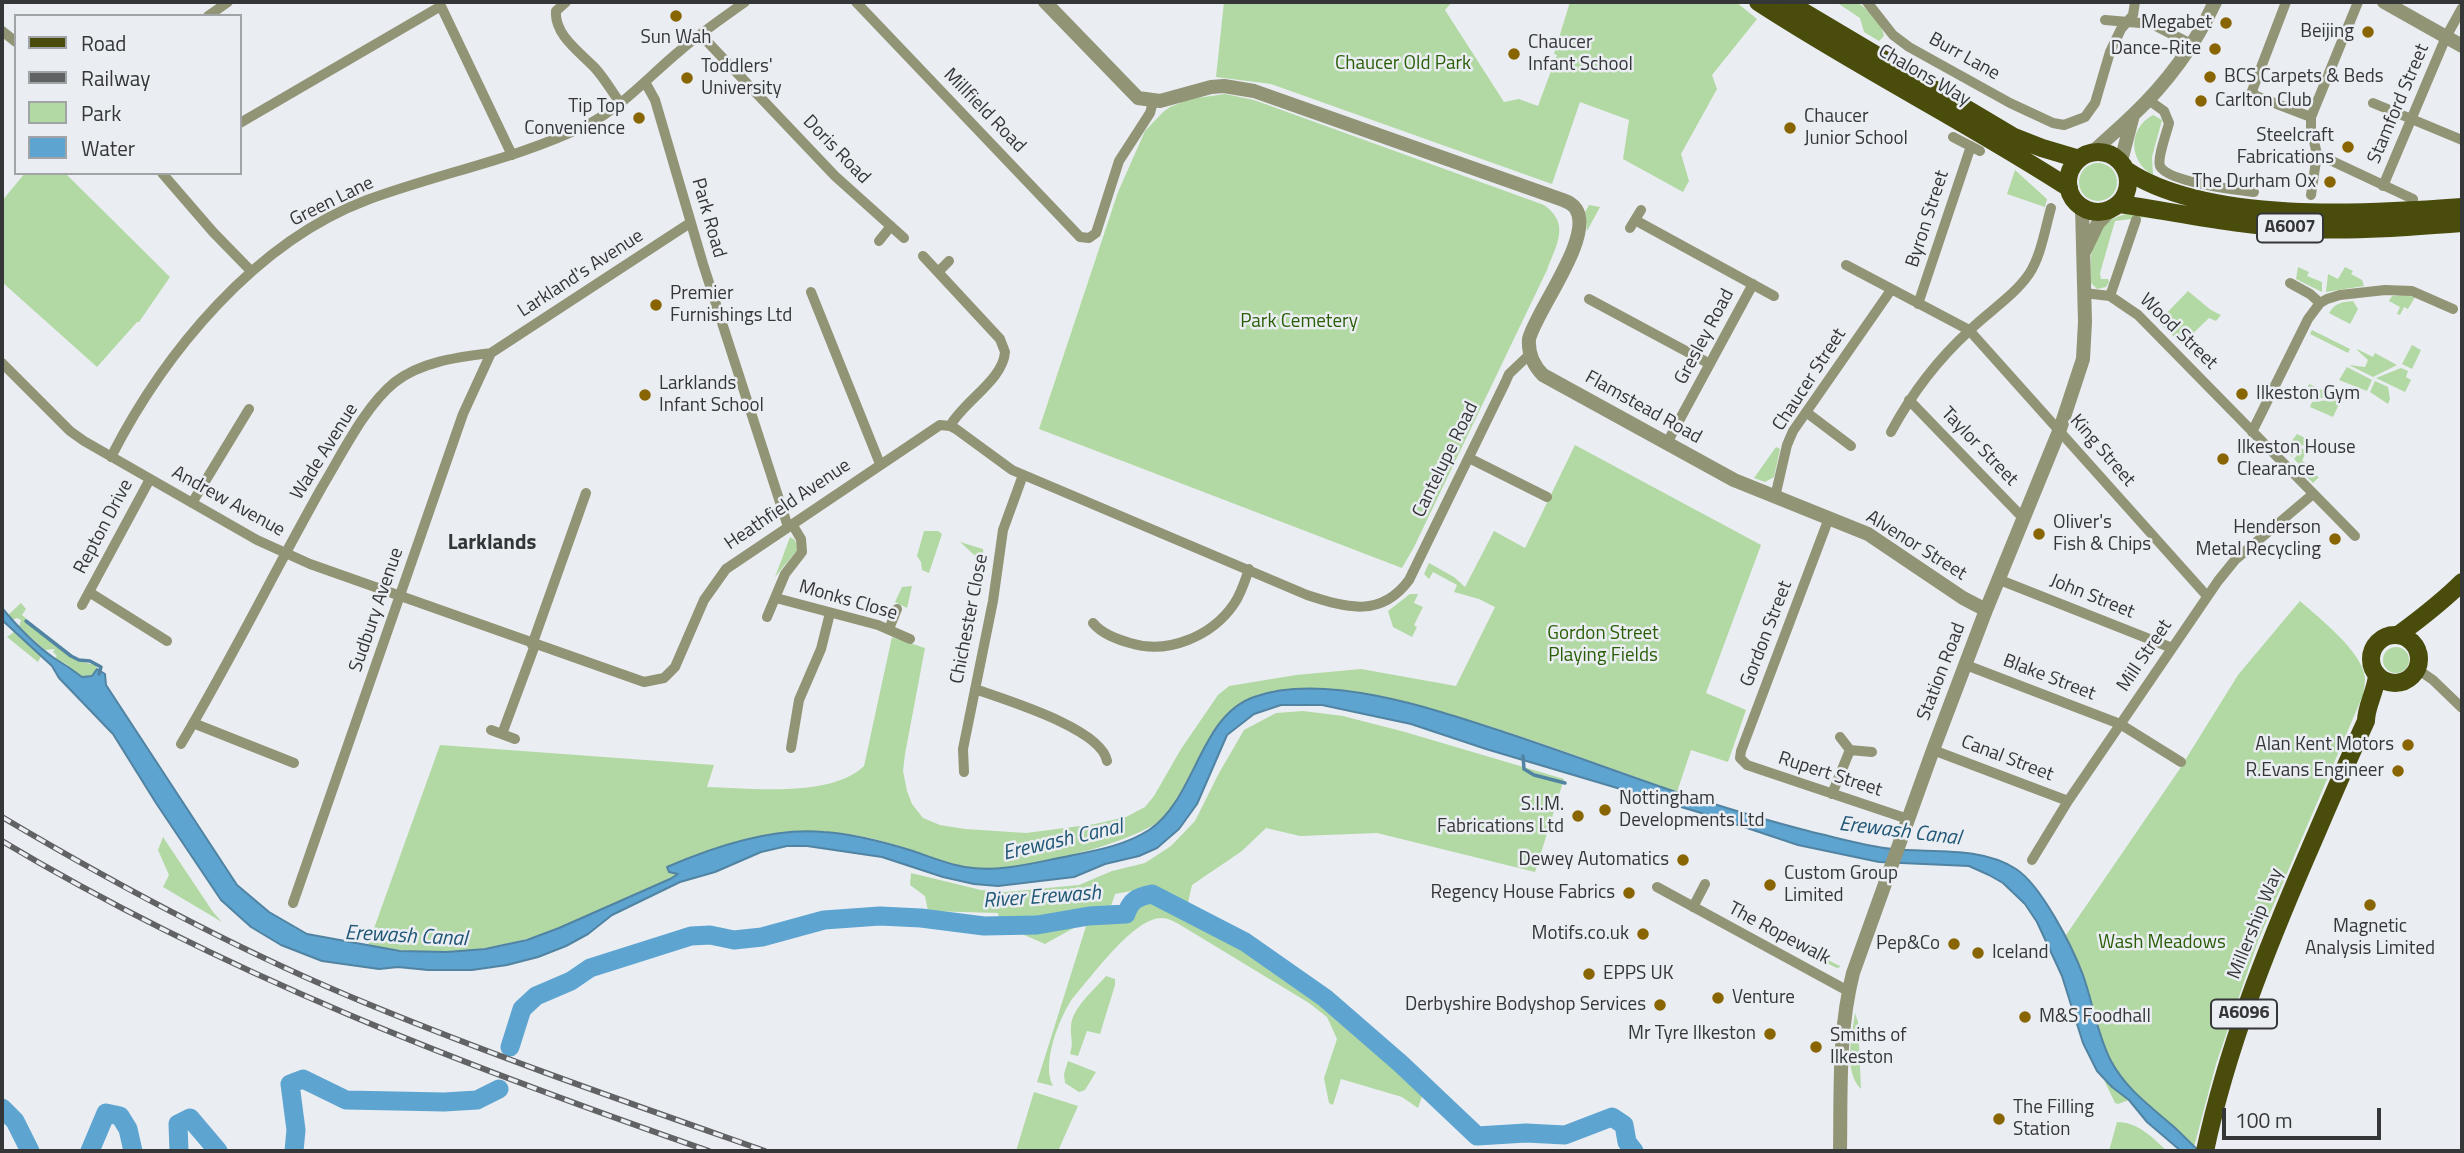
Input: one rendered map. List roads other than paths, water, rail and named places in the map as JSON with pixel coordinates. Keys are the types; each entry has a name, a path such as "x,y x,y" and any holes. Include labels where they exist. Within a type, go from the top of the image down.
{"main road":[{"name":"Chalons Way","path":"1758,2 2069,187"},
{"name":"Chalons Way","path":"1787,2 2014,136 2042,148 2085,156"},
{"path":"2107,153 2123,166 2128,188 2115,207 2091,211 2076,202 2069,187 2070,172 2085,156 2107,153"},
{"name":"A6007","path":"2123,166 2141,180 2164,191 2258,209 2352,213 2462,207"},
{"name":"A6007","path":"2115,207 2304,229 2462,223"},
{"name":"A6096","path":"2415,646 2435,608 2462,582"},
{"name":"A6096","path":"2377,675 2372,668 2372,652 2382,639 2398,635 2435,608"},
{"path":"2398,635 2405,637 2415,646 2419,657 2417,669"},
{"name":"A6096","path":"2398,683 2406,681 2417,669"},
{"path":"2377,675 2383,680 2398,683"},
{"name":"Millership Way","path":"2205,1151 2231,1053 2269,946 2367,721 2366,713 2376,687 2377,675"},
{"name":"Millership Way","path":"2367,721 2373,717 2398,683"}],"street":[{"path":"211,14 228,2"},
{"path":"566,2 555,15 571,46 595,68 621,104"},
{"path":"645,82 746,2"},
{"name":"Millfield Road","path":"856,2 1080,237 1089,238 1096,233 1122,155 1150,113 1153,102"},
{"path":"1045,2 1133,94 1153,102 1211,87 1224,86 1254,91 1573,205 1580,224 1574,247 1531,332 1530,354"},
{"name":"Burr Lane","path":"1867,2 1893,35 1909,47 2010,103 2058,124 2081,120 2091,111 2118,34 2128,21"},
{"path":"2128,21 2133,15 2135,2"},
{"path":"2085,156 2133,115 2193,45 2215,2"},
{"path":"2286,2 2252,89 2253,93 2311,117"},
{"path":"2311,195 2317,154 2311,117 2358,2"},
{"path":"2389,3 2462,46"},
{"path":"242,122 440,4 512,155"},
{"name":"Stamford Street","path":"2383,186 2446,37 2462,8"},
{"path":"2105,20 2128,21 2162,28 2193,45"},
{"name":"Doris Road","path":"701,35 835,176 904,238"},
{"name":"Green Lane","path":"111,457 155,382 226,296 251,271 311,228 366,201 512,155 585,126 608,114 645,82"},
{"name":"Park Road","path":"645,82 655,100 690,223 790,526"},
{"path":"2147,99 2164,111 2169,123 2159,164 2166,172 2208,186 2255,192"},
{"path":"2374,103 2462,140"},
{"path":"2123,166 2133,115"},
{"name":"Byron Street","path":"1918,304 1975,148 1952,137"},
{"path":"2317,154 2413,198"},
{"path":"164,175 251,271"},
{"name":"Station Road","path":"1840,1151 1841,1047 1848,991 1933,750 1986,610 2060,429 2083,359 2085,322 2082,207"},
{"name":"Station Road","path":"2083,254 2098,223 2115,207"},
{"path":"1891,432 1919,384 1969,330 2026,278 2034,265 2051,208"},
{"name":"Gresley Road","path":"1636,219 1774,296"},
{"path":"2110,296 2122,242 2136,220"},
{"name":"Larkland's Avenue","path":"491,353 690,223"},
{"path":"878,241 891,226"},
{"path":"2041,243 2053,247"},
{"path":"923,256 1000,339 1005,352 1000,370 960,410 950,426"},
{"path":"937,272 949,261"},
{"path":"1846,265 1969,330"},
{"path":"2290,283 2311,294 2320,303"},
{"name":"Gresley Road","path":"1667,443 1753,284"},
{"name":"Chaucer Street","path":"1775,497 1790,438 1805,412 1892,289"},
{"path":"2252,432 2308,319 2320,303 2340,295 2404,289 2453,309"},
{"path":"811,292 815,314 880,464"},
{"name":"Wood Street","path":"2084,293 2110,296 2151,327 2356,536"},
{"path":"1589,299 1604,313 1710,364"},
{"name":"King Street","path":"1969,330 2207,596"},
{"name":"Wade Avenue","path":"181,744 284,554 355,431 396,382 452,357 491,353"},
{"name":"Sudbury Avenue","path":"293,902 464,414 491,353"},
{"name":"Flamstead Road","path":"1530,354 1543,375 1746,485"},
{"name":"Cantelupe Road","path":"950,426 1005,466 1023,475 1307,595 1366,607 1388,600 1402,590 1409,580 1509,374 1530,354"},
{"name":"Andrew Avenue","path":"2,363 84,442 192,503 284,554 466,621"},
{"name":"Taylor Street","path":"1909,400 2024,519"},
{"path":"192,503 250,409"},
{"path":"1805,412 1851,446"},
{"path":"243,421 254,429"},
{"name":"Heathfield Avenue","path":"466,621 638,682 652,682 664,678 679,661 704,600 719,577 737,561 936,427 950,426"},
{"path":"1469,458 1547,497"},
{"name":"Chichester Close","path":"964,772 963,749 993,601 1005,522 1023,475"},
{"name":"Repton Drive","path":"82,606 150,479"},
{"name":"Alvenor Street","path":"1746,485 1880,541 1963,598 1986,610"},
{"path":"515,738 496,732 534,645 586,493"},
{"name":"Mill Street","path":"2032,860 2068,801 2207,596 2235,560 2313,494"},
{"name":"Gordon Street","path":"1742,762 1741,751 1829,518"},
{"name":"Monks Close","path":"767,617 785,574 802,552 801,539 790,526"},
{"path":"1093,623 1106,634 1141,646 1158,648 1180,643 1200,634 1228,611 1238,597 1249,569"},
{"name":"John Street","path":"2000,580 2172,648"},
{"name":"Repton Drive","path":"89,592 167,640"},
{"name":"Monks Close","path":"776,598 889,629 910,639"},
{"path":"889,629 897,609"},
{"path":"791,748 799,700 821,649 830,613"},
{"name":"Blake Street","path":"1966,665 2120,724 2181,762"},
{"path":"2417,669 2433,680 2462,708"},
{"path":"975,689 1067,725 1097,743 1103,749 1107,761"},
{"path":"194,723 294,763"},
{"path":"794,724 808,726"},
{"path":"1840,737 1850,750 1872,752"},
{"path":"1832,794 1850,750"},
{"name":"Canal Street","path":"1933,750 2068,801"},
{"name":"Rupert Street","path":"1742,762 1908,819"},
{"path":"301,882 313,886"},
{"path":"1693,907 1705,884"},
{"name":"The Ropewalk","path":"1657,887 1848,991"}],"water":[{"path":"2,608 40,647 82,677 92,676 97,669 105,674 106,685 237,885 269,912 307,934 400,951 447,952 485,949 527,940 678,874 669,872 667,867 723,846 784,833 824,832 858,837 952,864 976,868 1021,865 1103,849 1138,836 1165,816 1221,721 1236,707 1254,697 1283,690 1315,689 1348,691 1417,705 1777,823 1882,848 1955,852 1987,857 2016,869 2026,877 2045,902 2071,948 2083,975 2102,1040 2117,1071 2139,1096 2199,1151 2181,1151 2147,1122 2129,1100 2097,1071 2083,1043 2062,976 2037,922 2025,904 2003,883 1989,875 1969,866 1879,862 1798,845 1411,724 1322,705 1281,705 1254,714 1227,735 1197,804 1179,829 1157,848 1074,877 998,886 974,884 882,857 807,846 787,846 761,852 715,872 680,882 612,915 588,934 566,946 507,965 472,970 398,967 379,969 322,961 281,945 251,927 221,900 113,734 59,678 52,666 2,620"}],"waterway":[{"path":"26,621 71,656 101,667 99,674"},
{"path":"1523,756 1524,769 1534,775 1565,783"},
{"name":"River Erewash","path":"510,1047 522,1009 536,996 571,981 590,968 691,936 710,935 734,940 762,937 824,920 880,916 984,926 1037,925 1089,916 1126,914 1135,900 1152,894 1245,942 1325,998 1401,1064 1477,1136 1526,1133 1565,1135 1612,1117 1624,1125 1627,1142 1634,1151"},
{"name":"River Erewash","path":"294,1151 296,1130 290,1084 303,1079 346,1100 477,1100 499,1089"},
{"name":"River Erewash","path":"2,1108 15,1121 30,1151"},
{"name":"River Erewash","path":"90,1151 106,1113 120,1116 128,1129 133,1151"},
{"name":"River Erewash","path":"179,1151 178,1124 190,1118 218,1151"}],"railway":[{"path":"2,817 182,917 321,984 516,1062 765,1151"},
{"path":"2,841 172,934 347,1014 437,1051 709,1151"}],"place":[{"name":"Sun Wah","path":"676,16"},
{"name":"Megabet","path":"2226,23"},
{"name":"Beijing","path":"2368,32"},
{"name":"Dance-Rite","path":"2215,49"},
{"name":"Chaucer Infant School","path":"1514,54"},
{"name":"BCS Carpets & Beds","path":"2210,77"},
{"name":"Toddlers' University","path":"687,78"},
{"name":"Carlton Club","path":"2201,101"},
{"name":"Tip Top Convenience","path":"639,118"},
{"name":"Chaucer Junior School","path":"1790,128"},
{"name":"Steelcraft Fabrications","path":"2348,147"},
{"name":"The Durham Ox","path":"2330,182"},
{"name":"Premier Furnishings Ltd","path":"656,305"},
{"name":"Ilkeston Gym","path":"2242,394"},
{"name":"Larklands Infant School","path":"645,395"},
{"name":"Ilkeston House Clearance","path":"2223,459"},
{"name":"Oliver's Fish & Chips","path":"2039,534"},
{"name":"Henderson Metal Recycling","path":"2335,539"},
{"name":"Alan Kent Motors","path":"2408,745"},
{"name":"R.Evans Engineer","path":"2398,771"},
{"name":"Nottingham Developments Ltd","path":"1605,810"},
{"name":"S.I.M. Fabrications Ltd","path":"1578,816"},
{"name":"Dewey Automatics","path":"1683,860"},
{"name":"Custom Group Limited","path":"1770,885"},
{"name":"Regency House Fabrics","path":"1629,893"},
{"name":"Magnetic Analysis Limited","path":"2370,905"},
{"name":"Motifs.co.uk","path":"1643,934"},
{"name":"Pep&Co","path":"1954,944"},
{"name":"Iceland","path":"1978,953"},
{"name":"EPPS UK","path":"1589,974"},
{"name":"Venture","path":"1718,998"},
{"name":"Derbyshire Bodyshop Services","path":"1660,1005"},
{"name":"M&S Foodhall","path":"2025,1017"},
{"name":"Mr Tyre Ilkeston","path":"1770,1034"},
{"name":"Smiths of Ilkeston","path":"1816,1047"},
{"name":"The Filling Station","path":"1999,1119"}],"district":[{"name":"Larklands","path":"492,544"}],"park label":[{"name":"Chaucer Old Park","path":"1403,64"},
{"name":"Park Cemetery","path":"1299,322"},
{"name":"Gordon Street Playing Fields","path":"1603,645"},
{"name":"Wash Meadows","path":"2162,943"}],"water label":[{"name":"Erewash Canal","path":"1900,832"},
{"name":"Erewash Canal","path":"1063,841"},
{"name":"Erewash Canal","path":"406,937"}]}
